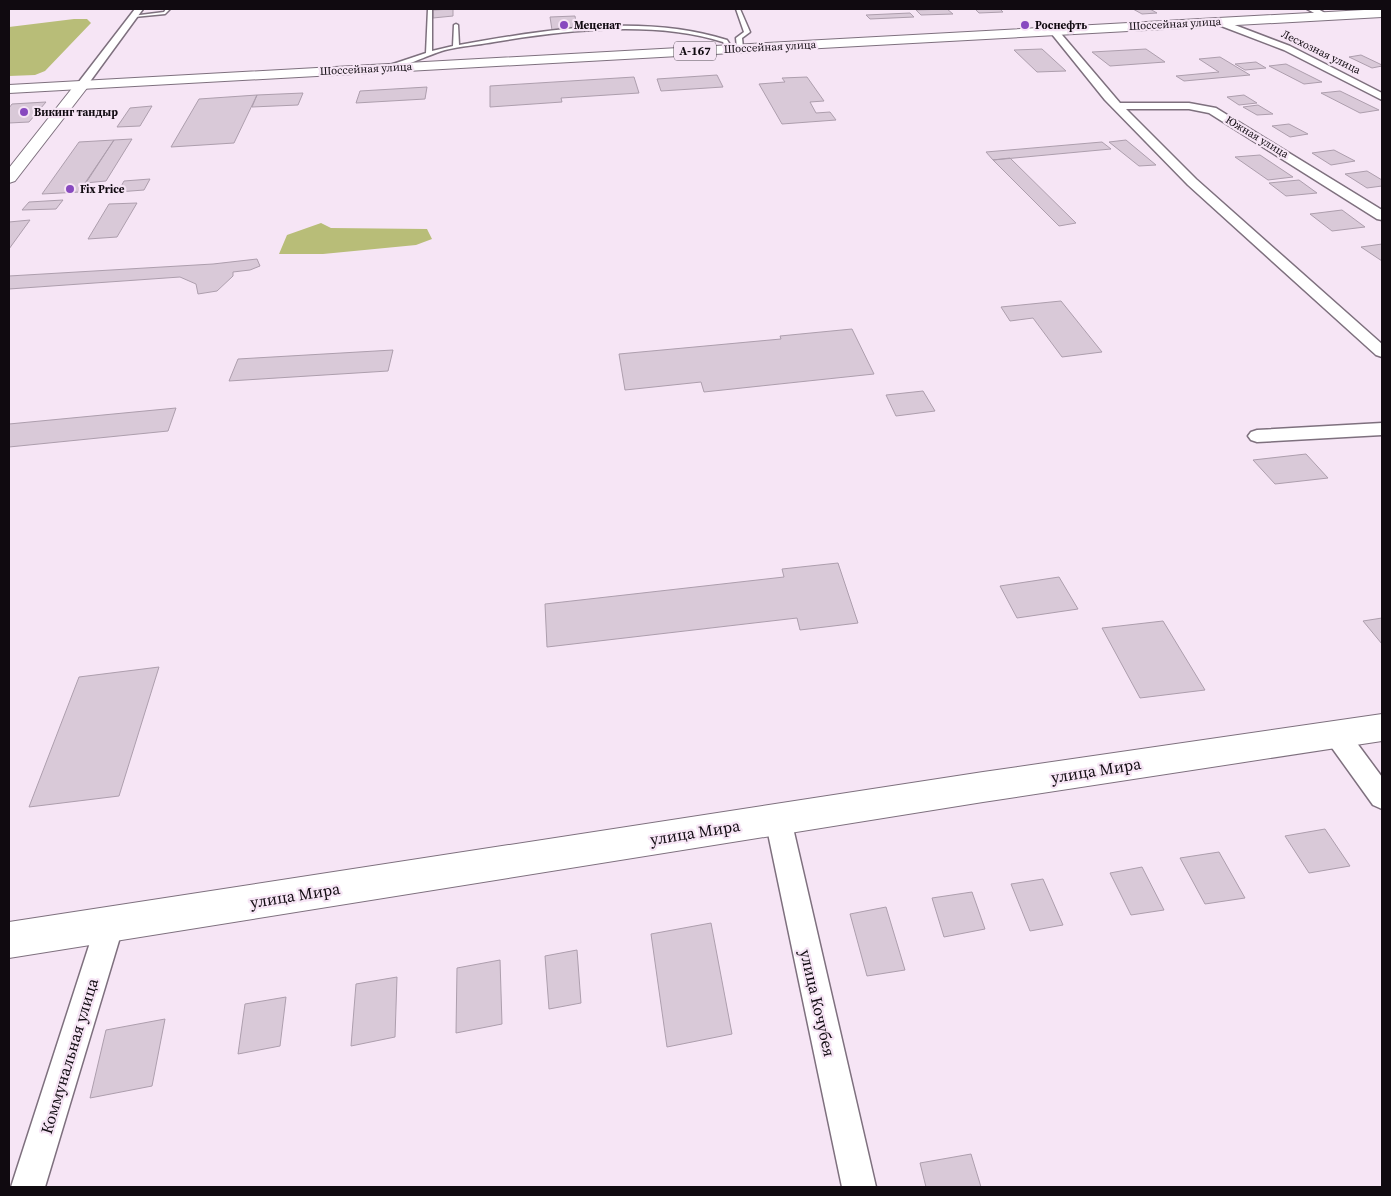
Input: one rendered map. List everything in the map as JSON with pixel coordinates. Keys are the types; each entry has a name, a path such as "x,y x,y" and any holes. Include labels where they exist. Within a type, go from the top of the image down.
{"main road":[{"name":"Шоссейная улица","path":"9,89 1382,13"},
{"path":"9,178 82,85"},
{"name":"улица Мира","path":"9,940 778,819 1382,727"}],"street":[{"path":"1311,9 1325,16"},
{"path":"82,85 137,12"},
{"name":"Лесхозная улица","path":"1219,22 1238,32 1265,39 1287,48 1382,97"},
{"path":"1054,31 1117,106 1192,182 1382,352"},
{"name":"Южная улица","path":"1117,106 1189,106 1212,110 1382,216"},
{"path":"1257,436 1382,429"},
{"path":"1336,734 1382,797"},
{"name":"улица Кочубея","path":"778,819 859,1187"},
{"name":"Коммунальная улица","path":"28,1187 110,924"}],"lane":[{"path":"137,12 164,13 168,9"},
{"path":"429,54 430,9"},
{"path":"386,68 456,47 536,33 657,29 703,34 725,41 735,49 739,38 747,32 738,9"},
{"path":"456,25 456,47"}],"green space":[{"path":"87,19 91,23 45,71 35,75 9,76 9,27"},
{"path":"321,223 331,228 427,229 432,239 416,245 323,254 279,254 287,235"}],"building":[{"path":"453,9 453,16 433,18 433,10"},
{"path":"947,9 953,14 921,15 916,10"},
{"path":"975,9 1000,9 1003,12 979,13"},
{"path":"1133,9 1150,9 1157,13 1142,14"},
{"path":"910,13 914,17 870,19 866,15"},
{"path":"575,16 577,29 552,30 550,17"},
{"path":"1042,49 1066,71 1037,72 1014,50"},
{"path":"1146,49 1165,62 1110,66 1092,52"},
{"path":"1361,55 1382,66 1372,68 1349,57"},
{"path":"1220,57 1250,75 1184,81 1176,76 1219,72 1199,59"},
{"path":"1256,62 1266,68 1245,70 1235,64"},
{"path":"1286,64 1322,82 1304,84 1269,66"},
{"path":"717,75 723,87 661,91 657,79"},
{"path":"634,77 639,93 561,98 562,102 490,107 490,86"},
{"path":"807,77 824,101 810,102 816,113 830,112 836,120 782,124 759,84 785,82 782,78"},
{"path":"427,87 425,99 356,103 360,91"},
{"path":"1340,91 1379,110 1360,113 1321,93"},
{"path":"303,93 298,105 252,107 257,95"},
{"path":"257,95 234,143 171,147 199,99"},
{"path":"1244,95 1257,103 1239,105 1227,97"},
{"path":"46,102 29,122 9,123 9,108 12,104"},
{"path":"1258,105 1273,114 1257,115 1243,107"},
{"path":"152,106 140,126 117,127 130,108"},
{"path":"1289,124 1308,134 1290,137 1272,126"},
{"path":"132,139 106,181 85,183 114,140"},
{"path":"114,140 80,192 42,194 79,142"},
{"path":"1126,140 1156,165 1139,166 1109,142"},
{"path":"1102,142 1111,149 993,160 986,152"},
{"path":"1334,150 1355,161 1331,165 1312,153"},
{"path":"1260,155 1293,177 1268,180 1235,157"},
{"path":"1010,158 1076,223 1059,226 993,160"},
{"path":"1367,171 1382,180 1382,186 1367,188 1345,174"},
{"path":"150,179 144,190 118,192 124,181"},
{"path":"1299,180 1317,193 1286,196 1269,183"},
{"path":"63,200 56,209 22,210 29,202"},
{"path":"137,203 117,237 88,239 109,204"},
{"path":"1342,210 1365,227 1332,231 1310,214"},
{"path":"30,220 9,249 9,222"},
{"path":"1382,244 1382,261 1361,247"},
{"path":"257,259 260,266 250,270 233,272 233,276 217,291 198,294 196,284 180,277 9,289 9,276 213,264"},
{"path":"1061,301 1102,352 1062,357 1033,318 1010,321 1001,307"},
{"path":"852,329 874,374 704,392 701,382 625,390 619,354 781,339 780,336"},
{"path":"393,350 388,371 229,381 238,359"},
{"path":"923,391 935,411 896,416 886,395"},
{"path":"176,408 168,431 9,447 9,424"},
{"path":"1306,454 1328,478 1275,484 1253,460"},
{"path":"838,563 858,623 800,630 797,618 547,647 545,604 784,577 782,569"},
{"path":"1059,577 1078,609 1017,618 1000,586"},
{"path":"1382,618 1382,644 1363,621"},
{"path":"1163,621 1205,690 1140,698 1102,628"},
{"path":"159,667 119,796 29,807 79,677"},
{"path":"1325,829 1350,866 1309,873 1285,836"},
{"path":"1219,852 1245,898 1205,904 1180,858"},
{"path":"1142,867 1164,910 1131,915 1110,873"},
{"path":"1043,879 1063,925 1030,931 1011,884"},
{"path":"972,892 985,929 944,937 932,898"},
{"path":"886,907 905,970 867,976 850,914"},
{"path":"711,923 732,1034 667,1047 651,934"},
{"path":"577,950 581,1003 549,1009 545,956"},
{"path":"500,960 502,1024 456,1033 457,968"},
{"path":"397,977 395,1037 351,1046 356,984"},
{"path":"286,997 280,1046 238,1054 245,1004"},
{"path":"165,1019 152,1086 90,1098 106,1030"},
{"path":"971,1154 981,1187 926,1187 920,1163"}],"place":[{"name":"Меценат","path":"564,25"},
{"name":"Роснефть","path":"1025,25"},
{"name":"Викинг тандыр","path":"24,112"},
{"name":"Fix Price","path":"70,189"}]}
